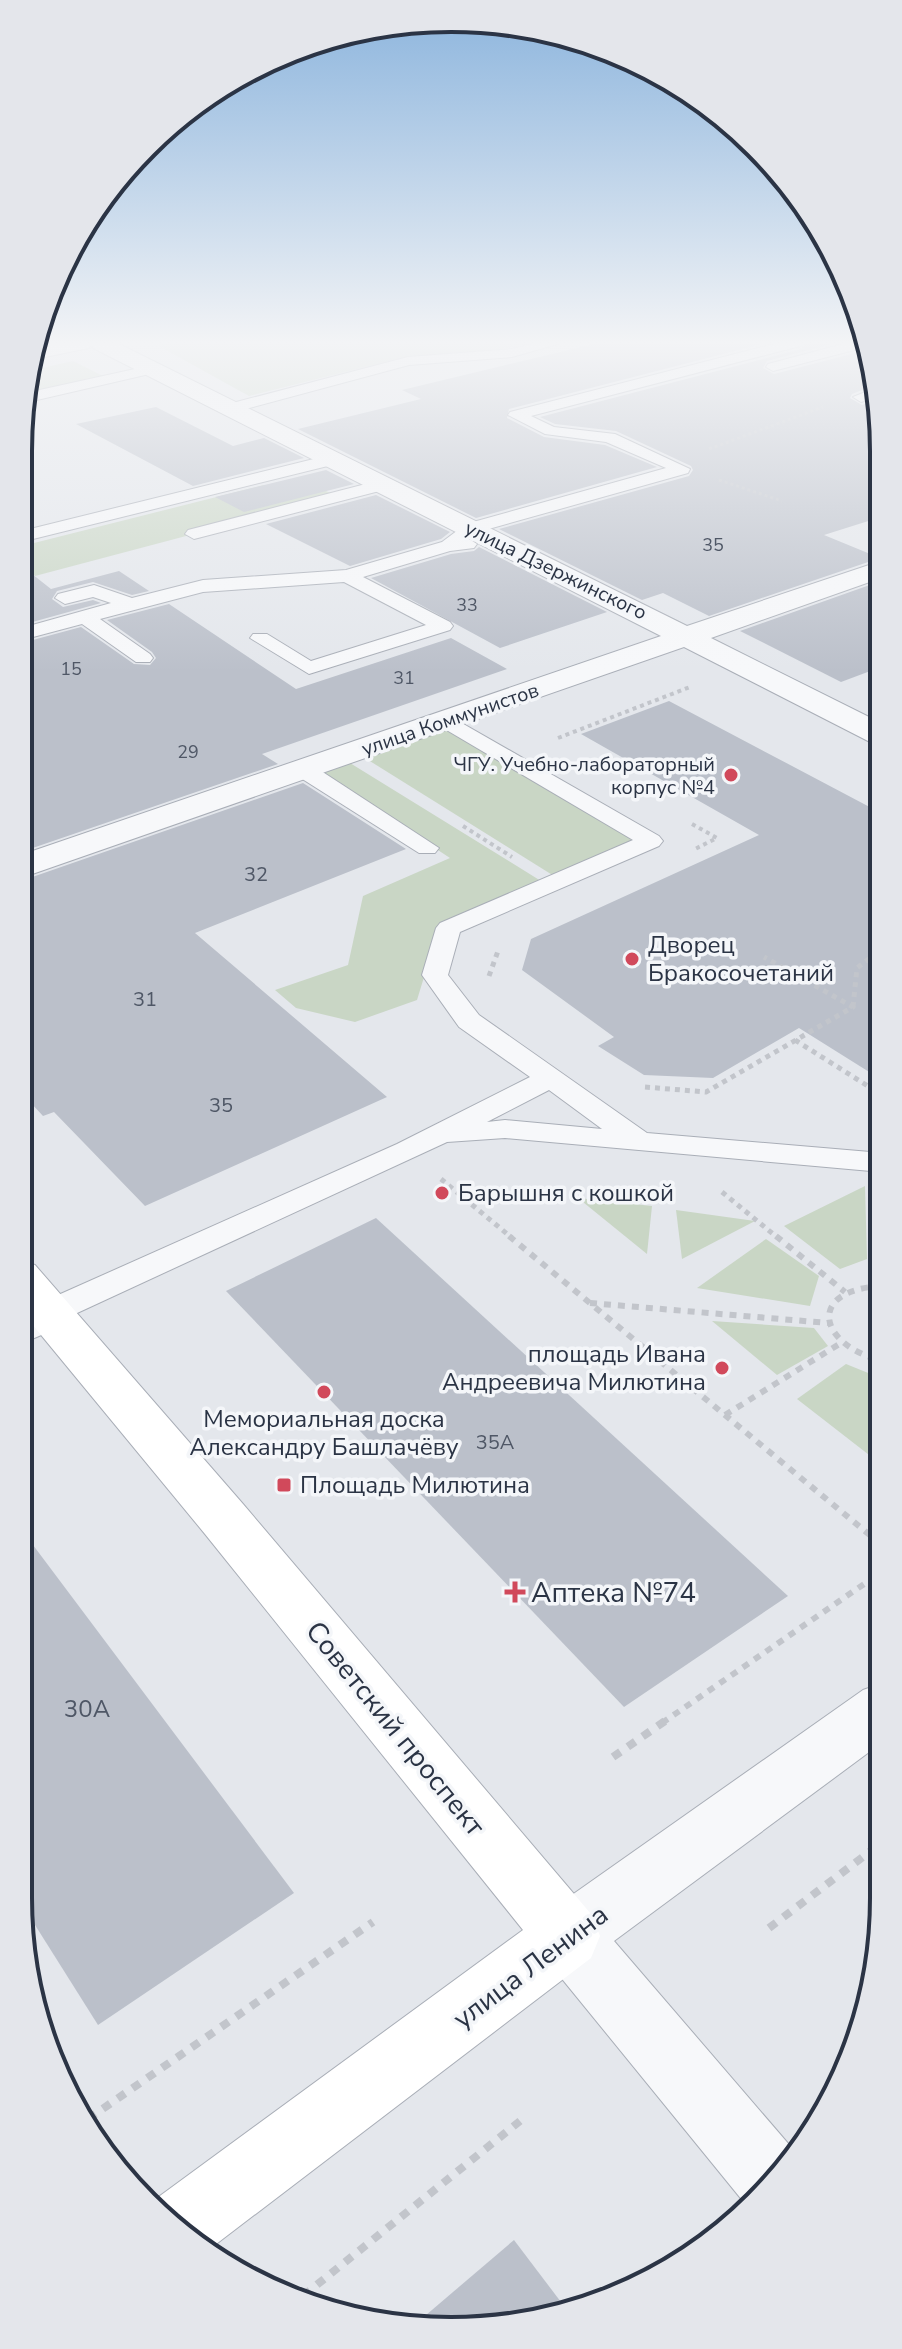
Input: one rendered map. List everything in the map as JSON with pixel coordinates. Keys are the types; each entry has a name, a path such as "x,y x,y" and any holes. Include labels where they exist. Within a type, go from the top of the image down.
{"main road":[{"name":"Советский проспект","path":"32,1309 568,1936"},
{"name":"улица Ленина","path":"186,2222 568,1936"}],"street":[{"name":"улица Дзержинского","path":"321,453 870,726"},
{"name":"улица Коммунистов","path":"32,863 870,573"},
{"name":"улица Ленина","path":"568,1936 870,1718"},
{"name":"Советский проспект","path":"568,1936 767,2173"}],"lane":[{"path":"645,453 674,465"},
{"path":"32,533 334,459"},
{"path":"448,546 472,528 674,465"},
{"path":"194,534 385,484"},
{"path":"32,631 203,586 347,576 448,546 502,542"},
{"path":"260,638 309,668 443,626 347,576"},
{"path":"65,598 94,591 131,604"},
{"path":"85,617 143,658"},
{"path":"446,720 651,841 449,928 435,975 469,1021 649,1142"},
{"path":"304,770 427,848"},
{"path":"32,1304 407,1151 551,1078"},
{"path":"436,1137 505,1129 870,1161"}],"path":[{"path":"674,465 706,453"},
{"path":"674,465 782,501"},
{"path":"557,738 696,685"},
{"path":"679,817 717,838 689,851"},
{"path":"486,985 498,949"},
{"path":"764,957 853,1007"},
{"path":"853,1007 857,968 870,958"},
{"path":"636,1082 648,1089 706,1092 853,1007"},
{"path":"795,1040 870,1087"},
{"path":"649,1142 845,1292"},
{"path":"407,1151 870,1535"},
{"path":"870,1288 845,1292 834,1300 828,1311 828,1323 841,1343 859,1356 870,1358"},
{"path":"590,1303 828,1323"},
{"path":"725,1415 841,1343"},
{"path":"613,1757 870,1580"},
{"path":"769,1928 870,1852"},
{"path":"93,2116 373,1922"},
{"path":"308,2292 520,2121"}],"green space":[{"path":"264,485 315,486 337,496 35,576 32,574 34,543"},
{"path":"444,729 637,840 554,876 365,758"},
{"path":"350,763 541,881 440,925 417,1000 355,1022 296,1008 275,990 348,965 363,896 450,858 321,773"},
{"path":"865,1186 867,1259 840,1269 784,1226"},
{"path":"578,1198 652,1206 647,1254"},
{"path":"676,1210 755,1221 682,1259"},
{"path":"766,1239 819,1276 810,1306 697,1288"},
{"path":"712,1321 814,1328 828,1346 777,1375"},
{"path":"846,1364 870,1374 870,1456 797,1399"}],"building":[{"path":"130,453 293,453 304,458 193,486"},
{"path":"345,453 623,453 657,467 476,518"},
{"path":"662,453 870,453 870,520 824,535 870,554 870,561 709,616 663,593 642,600 499,529 689,476 693,470 691,466"},
{"path":"326,470 354,484 244,512 215,497"},
{"path":"376,495 450,532 441,539 350,566 266,524"},
{"path":"479,547 607,612 500,648 371,578 451,554 474,551"},
{"path":"119,571 149,591 132,595 93,582 57,591 52,599 63,607 93,600 101,603 32,622 32,574 51,589"},
{"path":"870,585 870,671 841,682 740,631"},
{"path":"169,604 296,689 451,638 507,669 262,754 278,764 32,848 32,640 81,627 134,664 150,665 156,658 152,652 107,620"},
{"path":"669,701 870,807 870,1072 799,1028 713,1078 644,1075 598,1046 614,1037 522,970 531,939 759,835 581,734"},
{"path":"303,783 406,849 195,933 387,1097 145,1206 54,1112 43,1116 32,1104 32,877"},
{"path":"376,1218 788,1596 624,1707 226,1291"},
{"path":"32,1544 294,1893 98,2025 33,1922"},
{"path":"514,2240 561,2302 478,2316 425,2316"}],"place":[{"name":"ЧГУ. Учебно-лабораторный корпус №4","path":"731,775"},
{"name":"Дворец Бракосочетаний","path":"632,959"},
{"name":"Барышня с кошкой","path":"442,1193"},
{"name":"площадь Ивана Андреевича Милютина","path":"722,1368"},
{"name":"Мемориальная доска Александру Башлачёву","path":"324,1392"},
{"name":"Площадь Милютина","path":"284,1485"},
{"name":"Аптека №74","path":"515,1592"}]}
